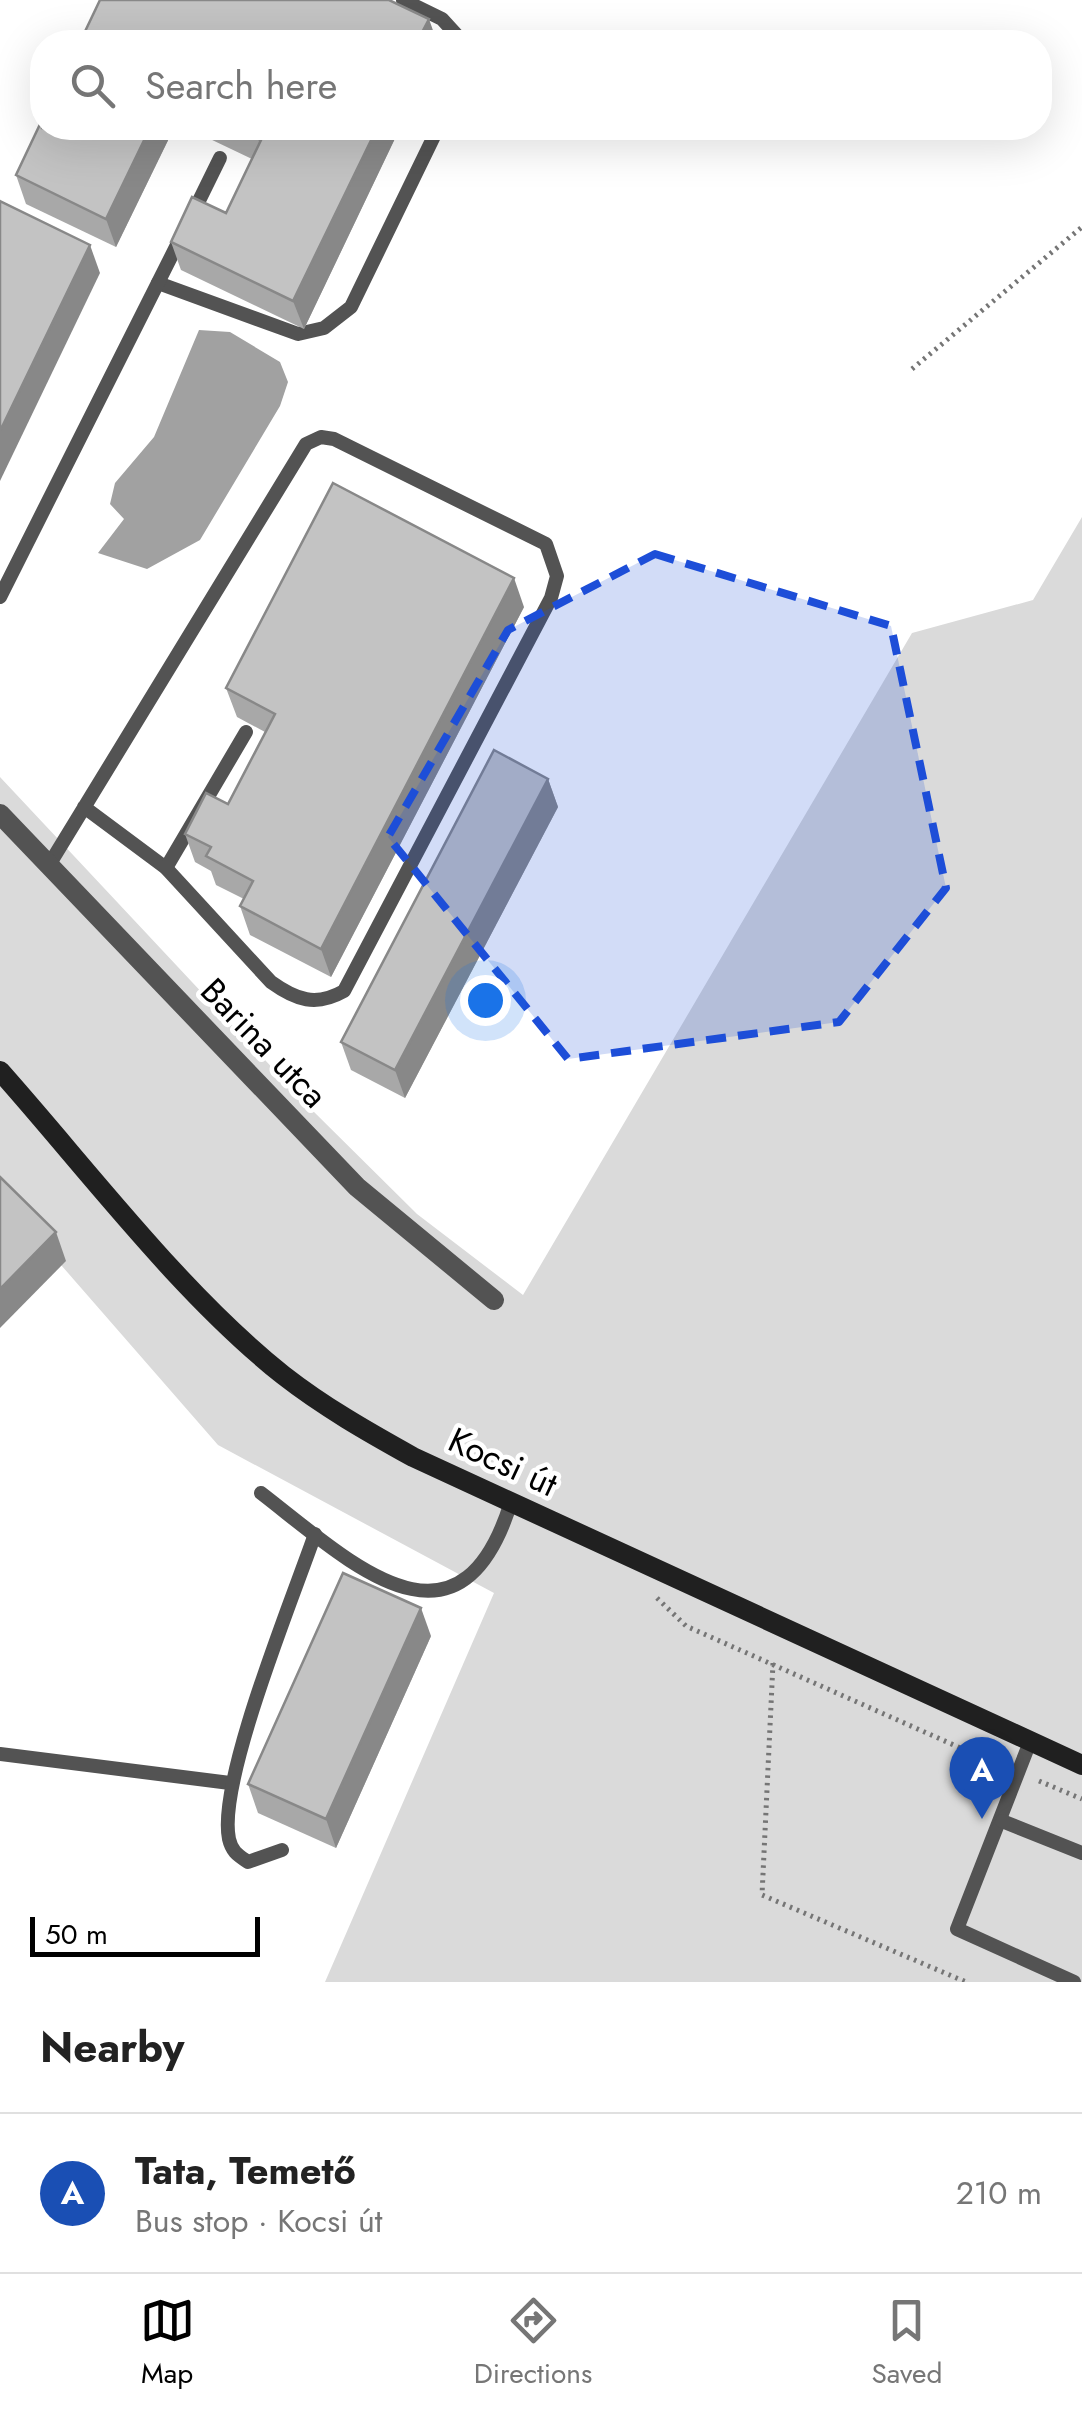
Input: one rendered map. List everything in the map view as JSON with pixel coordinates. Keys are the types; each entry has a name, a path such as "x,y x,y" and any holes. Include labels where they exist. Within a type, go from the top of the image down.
{"main road":[{"name":"Kocsi út","path":"0,1071 201,1298 280,1372 360,1428 1082,1765"}],"street":[{"name":"Barina utca","path":"0,814 357,1187 494,1300"}],"lane":[{"path":"403,0 442,19 452,30"},
{"path":"158,283 282,331 314,332 337,321 351,307 432,140"},
{"path":"0,597 220,158"},
{"path":"50,864 84,807 306,444 321,437 334,439 546,544 557,576 551,598 344,990 329,1000 291,997 271,982 166,868 84,807"},
{"path":"166,868 246,732"},
{"path":"262,1493 385,1583 433,1592 475,1573 492,1554 512,1502"},
{"path":"282,1850 248,1862 234,1853 228,1837 230,1782 315,1534"},
{"path":"1030,1742 958,1929 1074,1982"},
{"path":"0,1754 230,1782"},
{"path":"1002,1820 1082,1853"}],"path":[{"path":"912,368 1082,227"},
{"path":"773,1663 762,1895 966,1982"},
{"path":"1018,1773 1082,1799"}],"highlighted area":[{"path":"655,554 891,626 946,888 839,1022 568,1059 388,837 508,630"}],"shaded area":[{"path":"199,330 230,332 280,362 288,382 280,406 200,540 147,569 98,553 124,519 110,504 115,483 154,437"},
{"path":"1082,517 1082,1982 325,1982 494,1593 218,1445 0,1195 0,777 310,1108 417,1214 523,1295 912,633 1033,600"}],"building":[{"path":"100,0 389,0 429,19 423,30 86,30"},
{"path":"33,140 144,140 106,219 16,175"},
{"path":"261,140 371,140 293,301 171,242 192,197 226,213"},
{"path":"0,201 90,245 0,431"},
{"path":"333,483 514,578 321,949 240,906 253,881 206,856 211,847 185,834 206,793 228,804 275,714 226,688"},
{"path":"494,750 548,779 395,1070 341,1042"},
{"path":"0,1177 56,1232 0,1289"},
{"path":"343,1573 421,1608 326,1819 248,1784"}],"place":[{"name":"Tata, Temető","path":"982,1819"}]}
